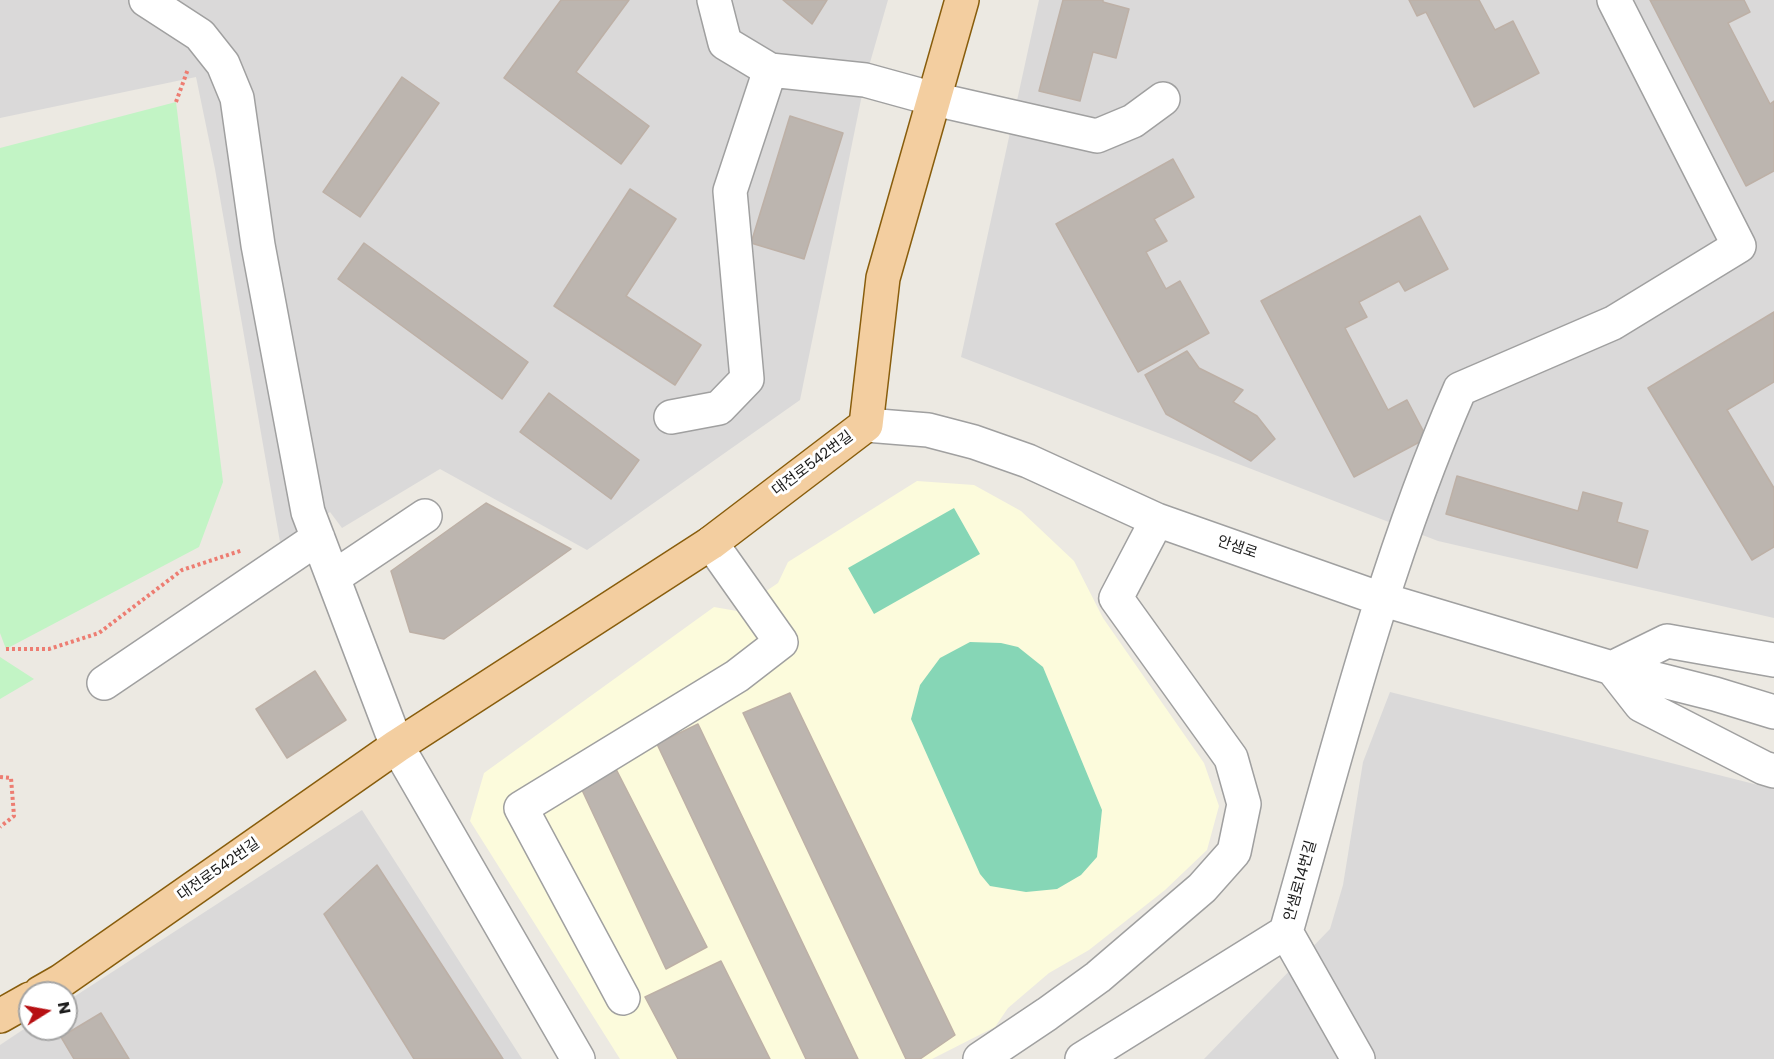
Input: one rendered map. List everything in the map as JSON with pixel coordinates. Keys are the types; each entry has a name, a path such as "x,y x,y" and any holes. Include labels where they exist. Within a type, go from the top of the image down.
{"main road":[{"name":"대전로542번길","path":"61,981 397,746 711,543 866,425 883,278 962,0"},
{"path":"0,1016 18,1006"}],"street":[{"path":"146,0 200,35 223,64 237,98 258,245 308,512 397,746 578,1059"},
{"path":"714,0 724,44 770,70 865,80 934,99 1097,136 1133,121 1163,99"},
{"name":"안샘로14번길","path":"1082,1059 1286,932 1381,599 1440,434 1460,389 1612,323 1739,246 1614,0"},
{"path":"671,417 719,408 747,379 730,191 770,70"},
{"name":"안샘로","path":"866,425 928,430 974,442 1028,461 1157,520 1381,599 1612,668 1774,711"},
{"path":"334,577 425,516"},
{"path":"980,1059 1098,977 1202,888 1233,852 1244,804 1231,758 1116,598 1157,520"},
{"path":"104,682 318,538"},
{"path":"623,998 521,808 737,676 781,642 711,543"},
{"path":"1774,660 1666,641 1612,668 1641,705 1774,771"},
{"path":"1286,932 1358,1059"}],"path":[{"path":"6,649 49,649 99,633 182,570 252,545"},
{"path":"0,777 11,778 14,816 0,827"}],"shaded area":[{"path":"0,0 888,0 865,80 800,400 587,550 440,469 342,528 330,512 280,542 215,169 196,77 0,118"},
{"path":"1039,0 1774,0 1774,618 1438,541 961,357"},
{"path":"917,481 974,485 1021,511 1074,561 1103,618 1204,763 1219,806 1207,850 1165,890 1089,950 1049,973 1008,1008 995,1027 932,1059 620,1059 470,821 484,773 714,607 737,611 778,583 788,562"},
{"path":"1390,692 1774,789 1774,1059 1204,1059 1330,929 1343,885 1363,762"},
{"path":"362,810 522,1059 0,1059 0,1045 18,1033 18,1041 78,1041 78,994"}],"green space":[{"path":"176,102 223,482 199,547 6,649 0,633 0,148"},
{"path":"954,508 980,554 874,614 848,568"},
{"path":"970,642 1001,643 1018,647 1043,667 1102,810 1097,857 1081,875 1057,889 1026,892 990,886 980,874 911,719 920,685 940,658"},
{"path":"0,657 34,679 0,699"}],"building":[{"path":"561,0 629,0 576,72 649,126 621,164 504,78"},
{"path":"783,0 827,0 812,24"},
{"path":"1063,0 1103,0 1103,2 1129,9 1116,58 1093,52 1080,101 1039,91"},
{"path":"1409,0 1479,0 1495,30 1513,21 1539,73 1474,107 1426,12 1417,16"},
{"path":"1650,0 1744,0 1750,12 1728,23 1770,104 1774,101 1774,171 1746,186"},
{"path":"402,77 439,103 360,217 323,192"},
{"path":"790,116 843,133 804,259 751,243"},
{"path":"1173,159 1194,197 1154,219 1167,241 1146,252 1166,289 1180,281 1209,333 1138,372 1056,224"},
{"path":"630,189 676,219 626,296 701,345 675,385 554,306"},
{"path":"1420,216 1448,269 1405,291 1399,281 1359,302 1367,317 1345,328 1388,410 1407,400 1427,438 1354,477 1261,301"},
{"path":"364,243 528,362 502,399 338,279"},
{"path":"1774,312 1774,382 1727,410 1774,488 1774,547 1752,560 1648,388"},
{"path":"1187,351 1199,368 1243,390 1233,402 1257,416 1275,439 1251,461 1166,414 1145,375"},
{"path":"549,393 639,460 611,499 520,432"},
{"path":"1457,476 1578,511 1583,492 1622,503 1617,522 1648,531 1637,568 1446,514"},
{"path":"486,503 571,549 444,639 410,632 391,571"},
{"path":"315,671 346,720 287,758 256,709"},
{"path":"790,693 955,1035 920,1059 906,1059 743,713"},
{"path":"698,724 858,1059 806,1059 657,744"},
{"path":"616,769 707,947 666,969 582,790"},
{"path":"377,865 503,1059 414,1059 324,914"},
{"path":"721,961 770,1059 678,1059 645,997"},
{"path":"101,1013 129,1059 74,1059 63,1041 78,1041 78,1027"}]}
